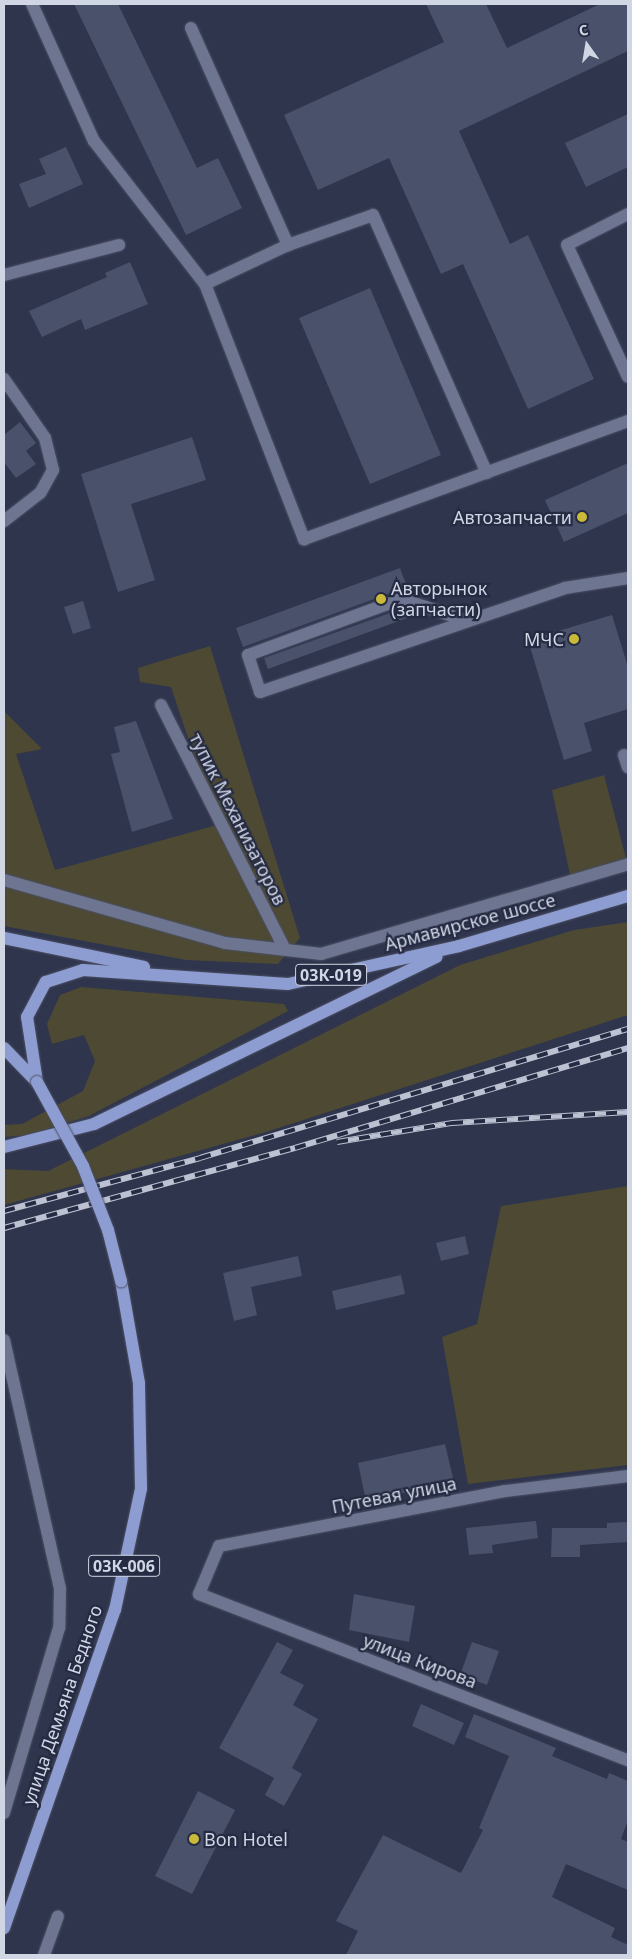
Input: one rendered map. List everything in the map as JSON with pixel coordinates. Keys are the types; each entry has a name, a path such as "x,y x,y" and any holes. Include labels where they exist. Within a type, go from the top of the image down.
{"main road":[{"name":"Армавирское шоссе","path":"200,978 288,984 459,946 628,896"},
{"name":"03К-019","path":"4,938 200,978"},
{"path":"4,1147 94,1124 300,1020 459,946"},
{"path":"38,1082 27,1017 46,982 83,970 200,978"},
{"name":"03К-006","path":"4,1048 38,1082"},
{"name":"улица Демьяна Бедного","path":"4,1928 114,1610 141,1489 139,1383 121,1281 108,1230 83,1166 38,1082"}],"street":[{"path":"32,4 94,141 205,284 304,539 628,421"},
{"path":"191,28 288,245"},
{"path":"628,214 567,245 628,377"},
{"path":"205,284 288,245 374,215 487,473"},
{"path":"4,275 119,245"},
{"path":"4,379 45,438 52,470 40,493 4,521"},
{"path":"465,620 401,599 248,655 260,692 465,620 564,588 628,578"},
{"name":"тупик Механизаторов","path":"160,705 285,949"},
{"path":"4,880 225,943 321,954 628,864"},
{"path":"4,1340 60,1588 59,1628 4,1813"},
{"name":"Путевая улица","path":"199,1594 219,1546 505,1491 628,1476"},
{"name":"улица Кирова","path":"199,1594 628,1760"},
{"path":"44,1955 58,1916"}],"shaded area":[{"path":"210,646 300,938 278,964 186,960 4,926 4,711 42,749 16,754 55,870 217,825 171,687 140,682 138,668"},
{"path":"604,775 626,858 570,875 552,790"},
{"path":"628,922 628,1015 266,1132 4,1205 4,1169 48,1171 460,965 574,930"},
{"path":"81,987 284,1004 288,1011 89,1116 27,1135 4,1137 4,1125 22,1124 83,1091 95,1061 84,1035 52,1044 47,1024 60,995"},
{"path":"628,1186 628,1465 468,1484 442,1337 477,1324 501,1206"}],"building":[{"path":"74,4 118,4 197,168 218,158 242,208 186,235"},
{"path":"426,4 486,4 507,48 600,4 628,4 628,51 459,131 510,244 528,235 594,379 528,409 463,264 441,274 389,158 318,190 284,115 444,42"},
{"path":"628,114 628,167 586,187 565,143"},
{"path":"66,147 83,184 29,208 19,184 46,174 39,159"},
{"path":"130,262 148,304 85,330 81,319 42,337 29,311 107,277 105,273"},
{"path":"370,288 441,455 370,484 299,318"},
{"path":"20,422 36,443 26,451 36,464 16,478 4,462 4,435"},
{"path":"192,437 206,480 131,504 155,580 118,592 81,474"},
{"path":"628,463 628,513 564,542 545,500"},
{"path":"400,568 407,587 243,647 236,628"},
{"path":"83,601 91,628 73,634 64,607"},
{"path":"404,608 407,618 268,669 264,658"},
{"path":"612,615 628,667 628,709 584,723 592,751 564,760 528,640"},
{"path":"136,721 173,819 132,832 111,754 120,752 114,727"},
{"path":"465,1236 469,1254 441,1261 436,1243"},
{"path":"298,1256 302,1276 251,1287 257,1315 234,1321 223,1273"},
{"path":"401,1275 405,1294 336,1310 332,1291"},
{"path":"445,1444 454,1482 366,1501 358,1463"},
{"path":"536,1521 538,1538 492,1545 493,1553 469,1555 466,1528"},
{"path":"628,1522 628,1542 580,1545 580,1557 551,1557 552,1528 607,1528 607,1523"},
{"path":"354,1594 415,1606 409,1642 349,1630"},
{"path":"277,1642 293,1650 280,1673 304,1685 293,1705 318,1719 292,1768 302,1774 284,1806 265,1795 274,1778 219,1748"},
{"path":"472,1642 499,1651 487,1685 460,1675"},
{"path":"421,1704 464,1723 454,1745 412,1726"},
{"path":"474,1714 556,1748 552,1756 607,1779 609,1773 628,1781 628,1820 621,1839 628,1842 628,1890 566,1864 552,1897 615,1928 611,1937 628,1945 628,1955 346,1955 358,1931 336,1921 383,1835 461,1873 483,1830 479,1828 509,1756 465,1737"},
{"path":"198,1791 235,1810 192,1894 155,1876"}],"railway":[{"path":"4,1211 200,1158 628,1029"},
{"path":"4,1228 295,1148 628,1048"},
{"path":"337,1142 452,1123 628,1112"}],"place":[{"name":"Автозапчасти","path":"582,517"},
{"name":"Авторынок (запчасти)","path":"381,599"},
{"name":"МЧС","path":"574,639"},
{"name":"Bon Hotel","path":"194,1839"}]}
